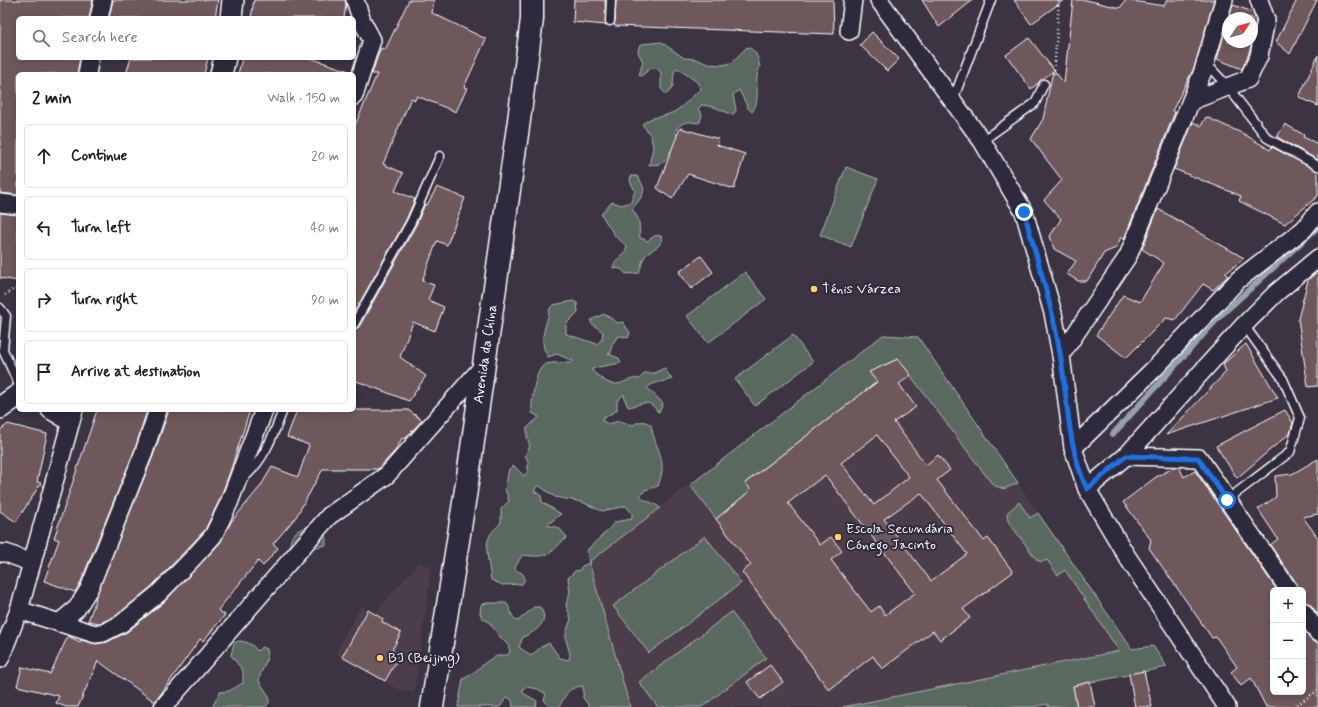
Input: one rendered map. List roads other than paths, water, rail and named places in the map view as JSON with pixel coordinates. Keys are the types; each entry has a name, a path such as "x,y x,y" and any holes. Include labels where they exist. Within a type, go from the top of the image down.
{"main road":[{"name":"Avenida da China","path":"432,707 519,120 532,19 532,0"}],"street":[{"path":"99,16 103,0"},
{"path":"231,16 233,0"},
{"path":"355,0 362,21 372,40 356,90"},
{"path":"849,31 854,0"},
{"path":"879,0 982,142 1024,212 1053,314 1073,448 1087,489 1126,555 1227,707"},
{"path":"1060,355 1128,256 1191,101 1205,63 1224,0"},
{"path":"1191,101 1248,80 1258,56 1266,20 1259,0"},
{"path":"87,72 90,60"},
{"path":"222,72 224,60"},
{"path":"0,203 16,204"},
{"path":"1073,448 1156,367 1238,280 1304,229 1318,212"},
{"path":"1087,489 1126,456 1244,325 1276,293 1318,258"},
{"path":"163,707 329,516 387,475 484,364"},
{"path":"0,408 16,396"},
{"path":"2,650 19,610 72,416 57,412"},
{"path":"60,623 77,608 89,589 144,452 157,412"},
{"path":"19,610 95,634 103,633 121,624 175,577 212,536 230,503 263,412"},
{"path":"1126,456 1198,458 1287,587"},
{"path":"0,553 6,553 32,563"},
{"path":"1306,615 1318,632"}],"lane":[{"path":"610,21 611,0"},
{"path":"953,101 991,0"},
{"path":"1205,63 1228,87 1267,138 1318,166"},
{"path":"982,142 1035,103 1044,84"},
{"path":"356,320 411,222 440,156"},
{"path":"0,308 6,316 3,350 16,379"},
{"path":"1227,500 1290,452 1300,418 1283,379 1244,325"},
{"path":"236,484 257,465 269,444 282,412"}],"waterway":[{"path":"1113,434 1220,316 1318,227"}],"place":[{"name":"Ténis Várzea","path":"814,289"},
{"name":"Escola Secundária Cónego Jacinto","path":"838,537"},
{"name":"BJ (Beijing)","path":"380,658"}]}
